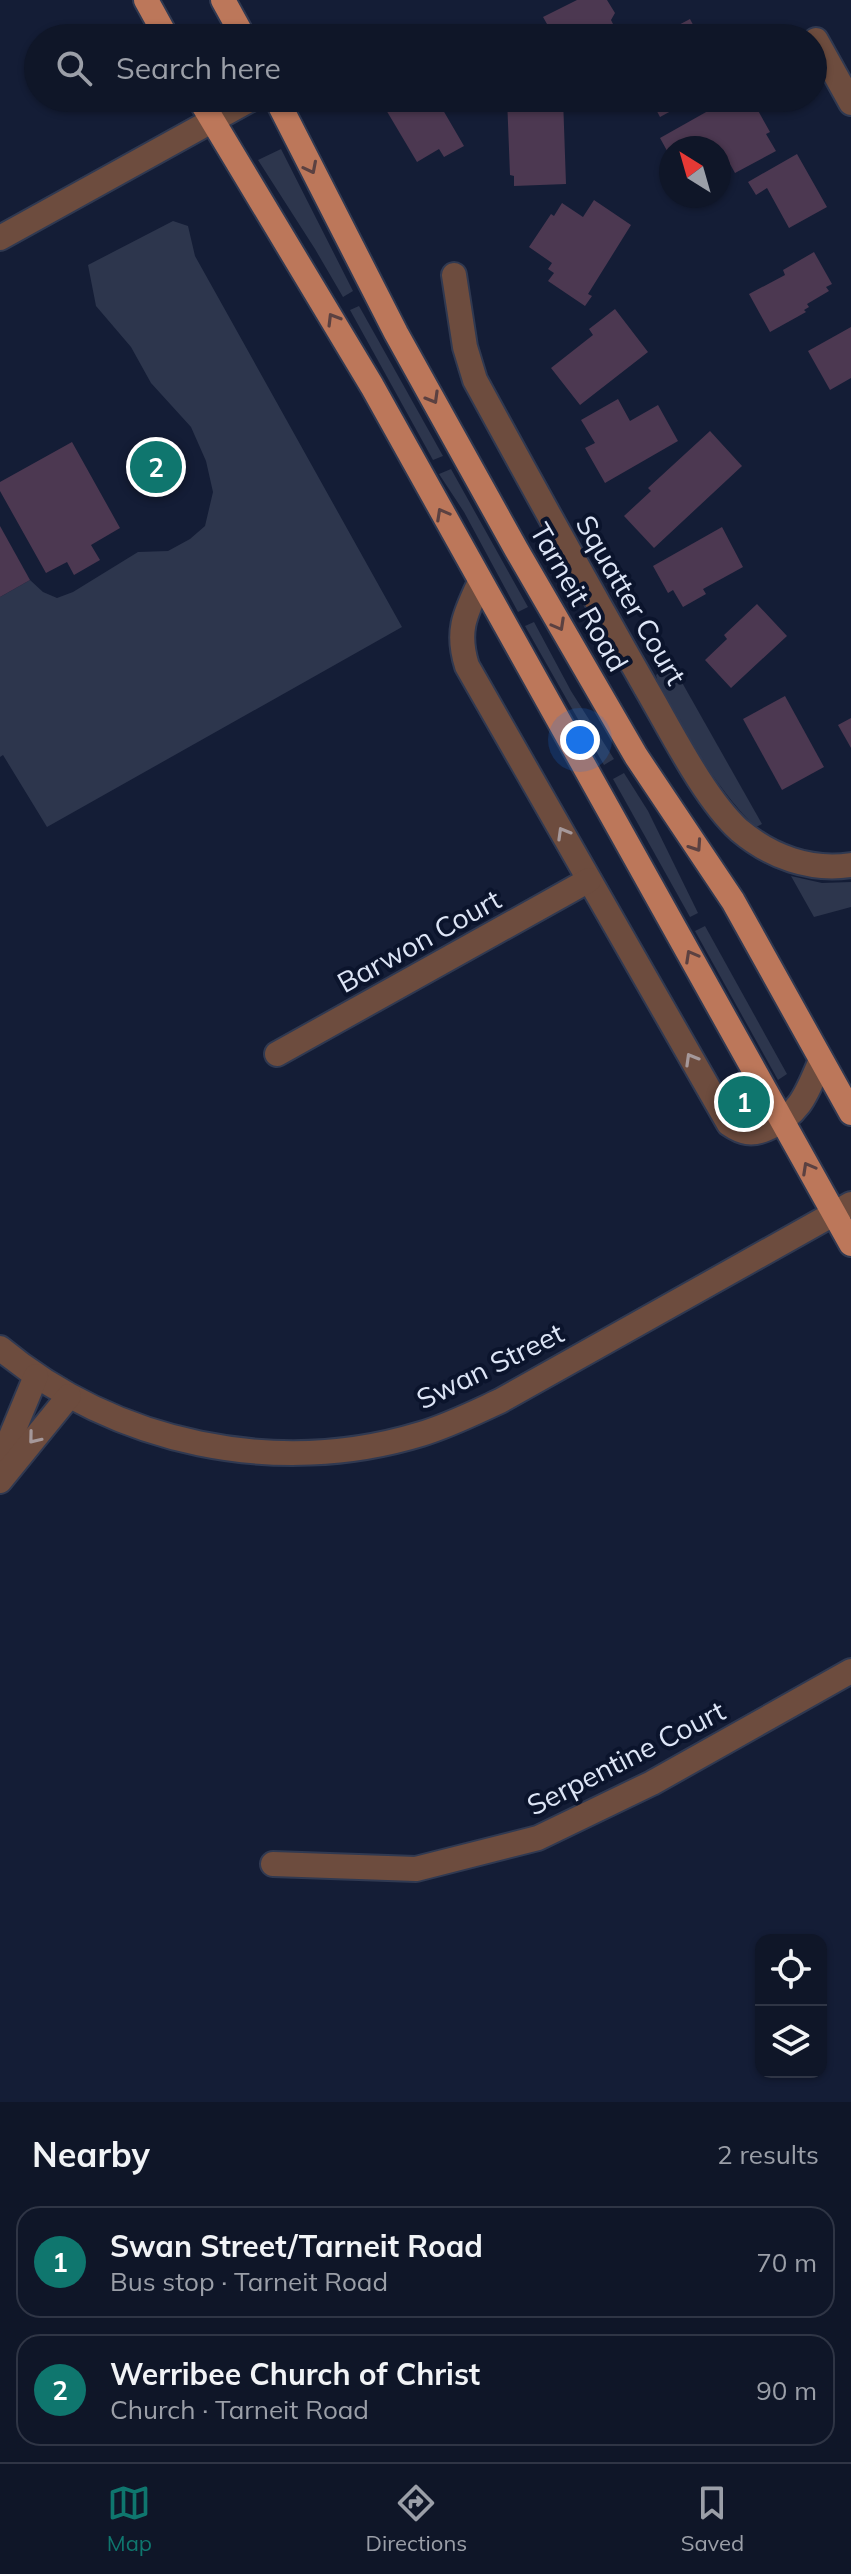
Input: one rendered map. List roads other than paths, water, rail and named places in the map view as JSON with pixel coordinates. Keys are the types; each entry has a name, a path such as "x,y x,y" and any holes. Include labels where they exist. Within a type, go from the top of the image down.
{"main road":[{"path":"146,0 159,24"},
{"path":"223,0 236,24"},
{"path":"207,112 359,363 783,1122 842,1209 851,1244"},
{"name":"Tarneit Road","path":"283,112 396,333 516,549 636,756 733,901 851,1113"}],"street":[{"path":"827,60 851,103"},
{"path":"0,238 228,112"},
{"name":"Squatter Court","path":"454,275 465,347 475,380 638,673 706,787 736,827 777,855 810,866 851,865"},
{"path":"480,582 460,637 467,666 729,1124 740,1132 758,1133 783,1122 796,1111 821,1060"},
{"name":"Barwon Court","path":"277,1054 589,880"},
{"name":"Swan Street","path":"0,1348 36,1376 69,1396 152,1433 220,1449 300,1452 387,1443 422,1434 500,1401 842,1209"},
{"path":"0,1463 36,1376"},
{"path":"0,1481 69,1396"},
{"name":"Serpentine Court","path":"273,1864 416,1869 538,1838 652,1783 851,1671"}],"place":[{"name":"Werribee Church of Christ","path":"156,467"},
{"name":"Swan Street/Tarneit Road","path":"744,1102"}]}
